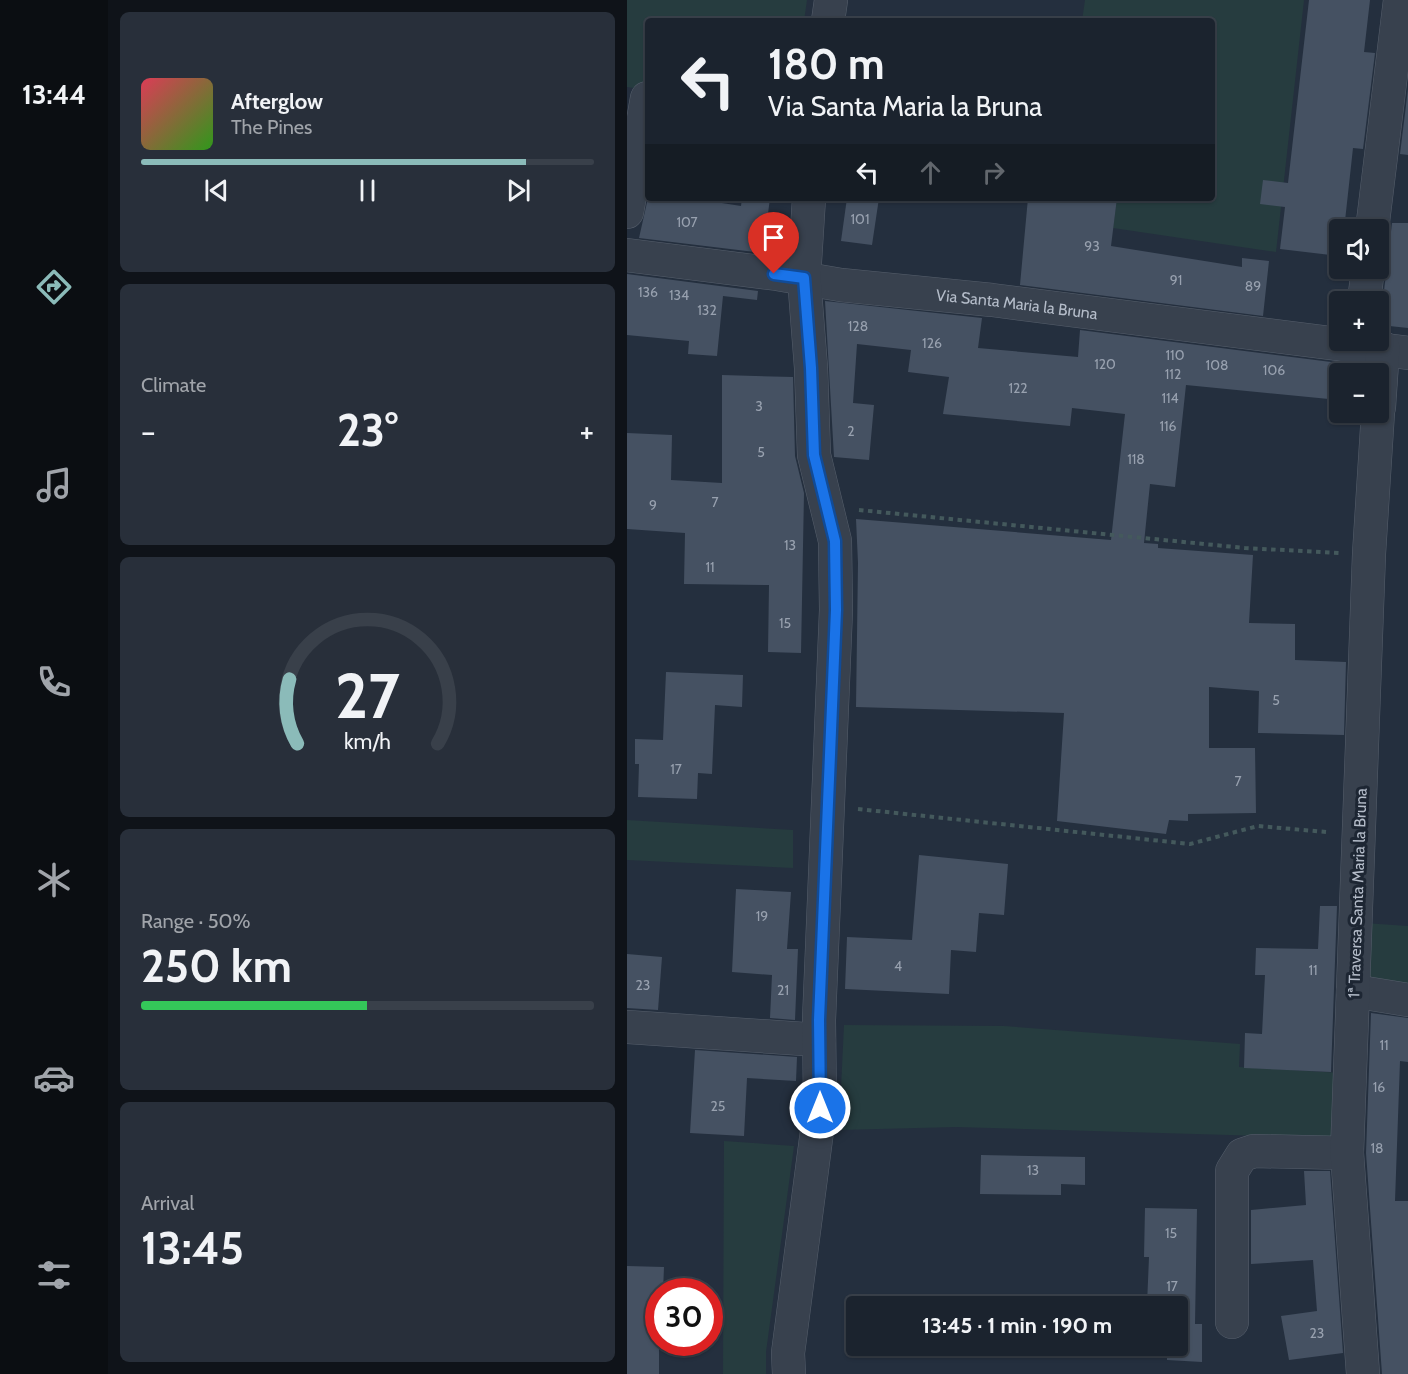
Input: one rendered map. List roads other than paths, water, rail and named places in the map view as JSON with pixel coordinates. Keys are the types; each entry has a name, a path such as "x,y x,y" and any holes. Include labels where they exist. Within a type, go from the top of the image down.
{"street":[{"path":"828,18 831,0"},
{"path":"1373,219 1400,0"},
{"path":"627,212 645,109"},
{"path":"789,1374 791,1330 820,1108 819,1040 836,610 835,541 814,455 811,368 804,278 809,201"},
{"name":"Via Santa Maria la Bruna","path":"627,255 841,285 992,300 1329,341"},
{"name":"1ª Traversa Santa Maria la Bruna","path":"1363,1374 1347,1153 1369,554 1377,423"},
{"path":"1353,991 1408,1000"},
{"path":"627,1027 819,1040"},
{"path":"1232,1322 1232,1171 1242,1155 1254,1151 1347,1153"}]}
